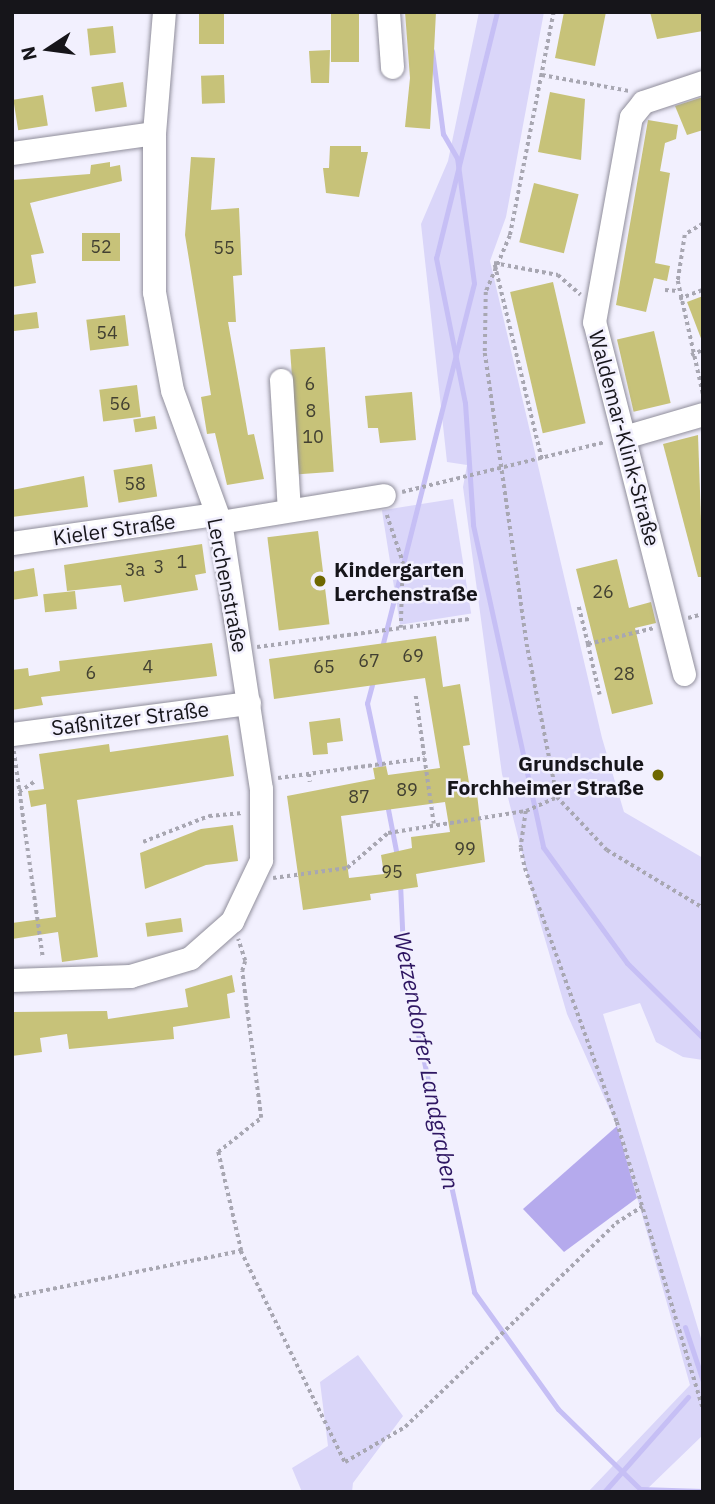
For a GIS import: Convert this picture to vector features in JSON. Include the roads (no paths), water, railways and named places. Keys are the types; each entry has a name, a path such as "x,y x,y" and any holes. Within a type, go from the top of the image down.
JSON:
{"street":[{"name":"Lerchenstraße","path":"12,980 130,976 162,970 191,958 232,920 254,880 261,860 262,810 259,780 241,649 218,518 188,443 164,353 151,237 154,133 164,12"},
{"path":"388,12 392,67"},
{"name":"Waldemar-Klink-Straße","path":"684,674 673,622 594,321 631,117 643,102 703,82"},
{"path":"12,153 154,133"},
{"path":"281,380 289,510"},
{"path":"624,437 703,414"},
{"name":"Kieler Straße","path":"12,543 289,510 384,495"},
{"name":"Saßnitzer Straße","path":"13,741 248,703"}],"waterway":[{"name":"Wetzendorfer Landgraben","path":"497,12 436,258 465,403 473,525 543,847 627,963 703,1038"},
{"name":"Wetzendorfer Landgraben","path":"382,647 474,283 457,158 443,134 432,51"},
{"name":"Wetzendorfer Landgraben","path":"373,681 367,703 382,774"},
{"name":"Wetzendorfer Landgraben","path":"387,804 397,856"},
{"name":"Wetzendorfer Landgraben","path":"400,883 404,970 474,1292 558,1409 640,1489 703,1491"},
{"path":"685,1327 703,1381"},
{"path":"604,1492 688,1397"}],"place":[{"name":"Kindergarten Lerchenstraße","path":"320,581"},
{"name":"Grundschule Forchheimer Straße","path":"658,775"}]}
